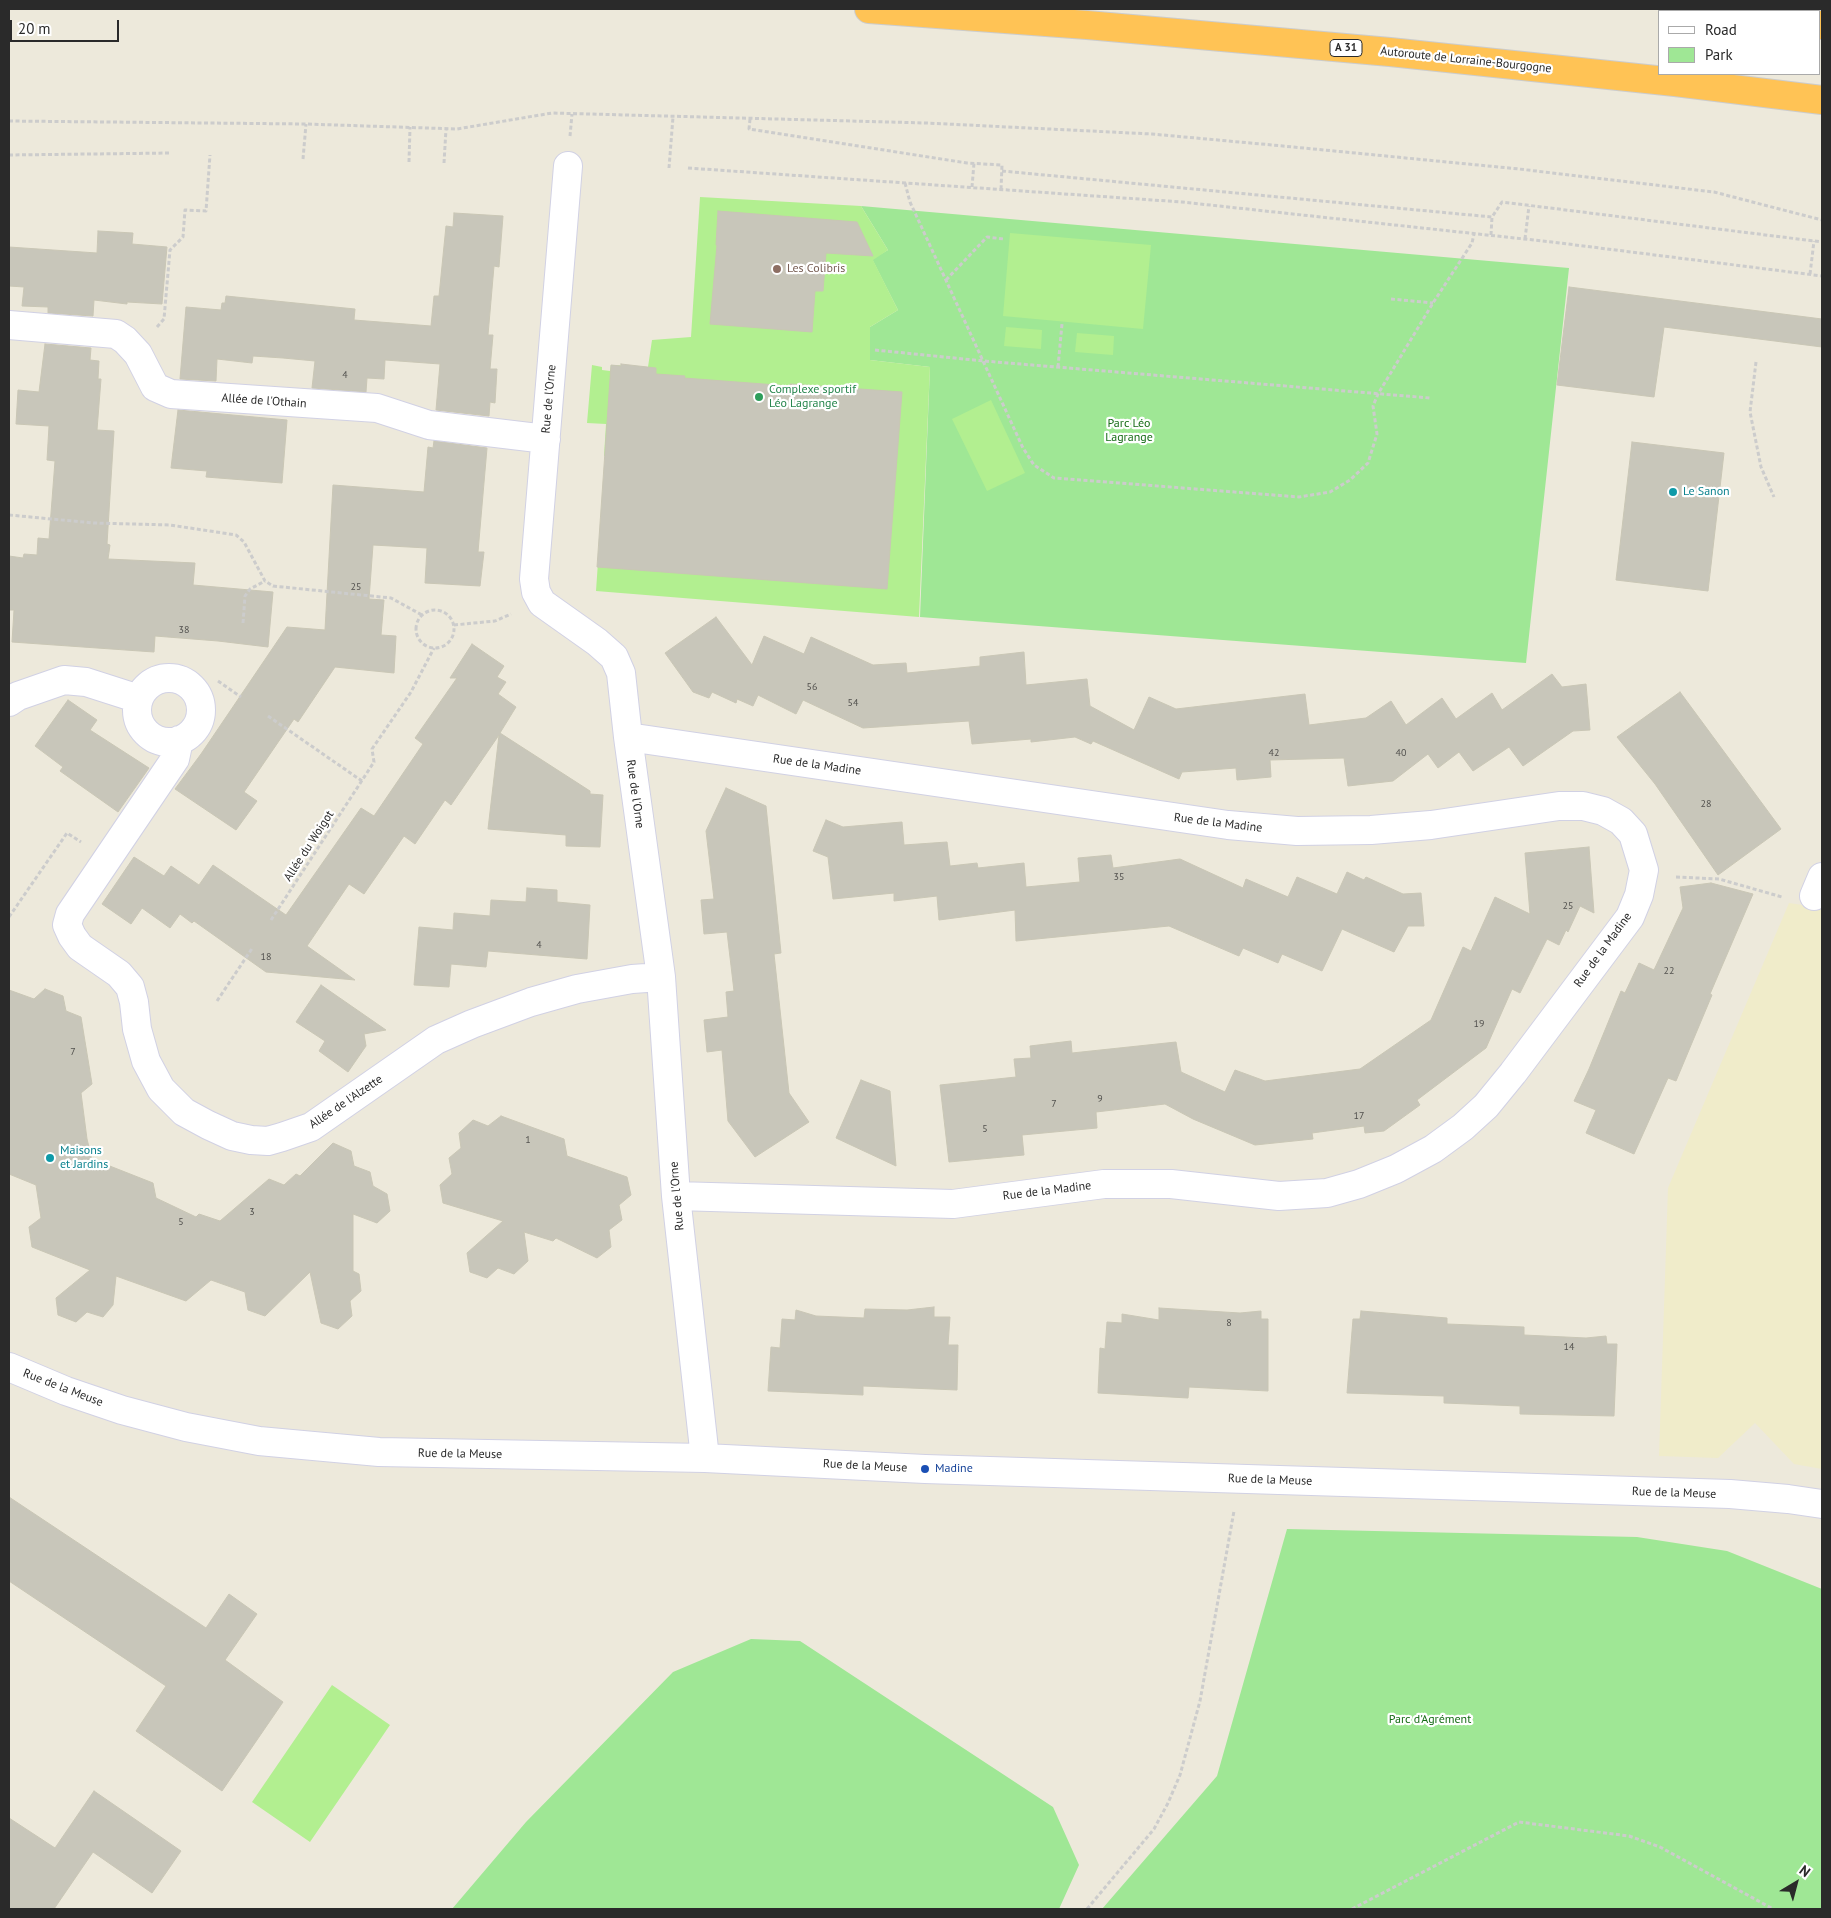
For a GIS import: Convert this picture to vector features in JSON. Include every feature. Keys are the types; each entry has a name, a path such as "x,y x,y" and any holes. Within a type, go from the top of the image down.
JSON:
{"highway":[{"name":"Autoroute de Lorraine-Bourgogne","path":"869,9 1087,25 1390,52 1675,82 1822,100"}],"street":[{"name":"Rue de l'Orne","path":"568,166 534,579 536,592 542,603 598,642 614,657 621,673 660,977 676,1196 705,1458"},
{"name":"Allée de l'Othain","path":"9,325 116,334 125,340 138,354 156,388 171,394 377,408 429,425 546,439"},
{"path":"160,679 180,680 195,692 201,711 199,721 187,736 179,740 169,742 158,740 150,736 142,728 138,719 139,699 151,683 160,679"},
{"path":"9,702 18,696 64,680 86,682 139,699"},
{"name":"Rue de la Madine","path":"628,737 1228,825 1297,831 1371,830 1431,825 1559,806 1584,806 1603,812 1621,821 1633,834 1644,870 1639,895 1630,917 1486,1106 1463,1127 1433,1148 1396,1169 1359,1184 1326,1193 1279,1196 1171,1184 1104,1184 952,1204 676,1196"},
{"name":"Allée de l'Alzette","path":"179,740 175,759 70,914 67,925 80,947 119,974 130,987 134,1002 136,1029 144,1053 162,1089 184,1112 208,1125 232,1136 268,1141 310,1128 436,1040 482,1020 531,1002 577,989 632,979 660,977"},
{"name":"Rue de la Meuse","path":"9,1367 66,1391 122,1410 186,1426 259,1441 378,1452 705,1458 915,1468 1730,1494 1822,1504"}],"path":[{"path":"9,121 306,124 457,129 552,113 926,123 1152,134 1519,169 1714,192 1822,220"},
{"path":"571,127 572,114"},
{"path":"669,168 673,117"},
{"path":"750,119 749,129 974,164 1002,165 1001,190"},
{"path":"303,159 306,124"},
{"path":"410,127 410,162"},
{"path":"444,163 446,128"},
{"path":"9,155 171,153"},
{"path":"138,354 164,318 170,250 183,237 185,210 206,211 210,155"},
{"path":"972,188 974,164"},
{"path":"688,168 1182,202 1491,235 1822,276"},
{"path":"1002,171 1492,217"},
{"path":"905,183 910,202 1023,448 1034,465 1054,478 1299,497 1330,492 1350,480 1368,463 1377,434 1373,406 1378,394 1472,243 1474,234"},
{"path":"1491,235 1492,217 1502,202 1822,242"},
{"path":"1525,239 1529,206"},
{"path":"946,280 987,237 1004,239"},
{"path":"1810,274 1814,241"},
{"path":"1391,299 1433,303"},
{"path":"1058,367 1062,324"},
{"path":"875,350 984,361 1430,398"},
{"path":"1756,362 1750,412 1761,466 1774,498"},
{"path":"9,515 94,523 170,525 236,535 244,542 265,581 273,586 391,598 422,615"},
{"path":"243,623 245,596 250,588 265,581"},
{"path":"454,625 495,621 542,603"},
{"path":"438,610 449,615 454,625 453,637 450,642 434,648 423,643 416,632 416,626 422,615 427,611 438,610"},
{"name":"Allée du Woigot","path":"271,920 374,762 372,749 411,692 434,648"},
{"path":"218,681 241,697"},
{"path":"268,716 362,781"},
{"path":"9,917 67,833 107,860"},
{"path":"1643,876 1720,879 1799,900 1818,887"},
{"path":"217,1001 253,948"},
{"path":"1087,1909 1154,1828 1168,1803 1180,1775 1200,1701 1240,1479"},
{"path":"1352,1909 1519,1822 1629,1836 1660,1847 1773,1909"}],"shaded area":[{"path":"1789,903 1822,908 1822,1469 1794,1464 1755,1423 1718,1458 1659,1456 1668,1188"}],"green space":[{"name":"Complexe sportif Léo Lagrange","path":"700,197 861,206 888,250 873,260 898,310 870,327 870,360 930,367 919,617 596,591 603,489 615,457 604,456 606,424 587,423 592,365 602,367 602,370 610,371 611,365 648,367 652,340 691,337"},
{"name":"Parc Léo Lagrange","path":"861,206 1569,268 1526,663 920,617 930,367 870,360 870,327 898,310 872,259 888,250"},
{"path":"1010,233 1151,245 1143,329 1003,316"},
{"path":"1006,327 1042,330 1041,349 1004,346"},
{"path":"1077,333 1114,336 1113,355 1075,352"},
{"path":"991,400 1025,473 987,491 952,419"},
{"name":"Parc d'Agrément","path":"1287,1529 1637,1537 1727,1551 1822,1589 1822,1909 1102,1909 1217,1776"},
{"path":"751,1639 800,1641 1053,1807 1079,1865 1059,1909 452,1909 526,1822 673,1672"},
{"path":"332,1685 390,1725 310,1842 252,1802"}],"building":[{"name":"Les Colibris","path":"718,211 857,222 873,256 826,253 823,291 815,291 812,332 710,324"},
{"path":"454,213 503,216 499,267 494,266 488,335 493,335 490,369 497,369 495,403 490,402 489,416 436,410 440,364 385,360 384,379 367,378 366,392 312,388 315,361 283,358 253,356 252,363 217,359 216,381 180,379 186,307 221,310 226,296 355,309 354,320 431,326 434,296 439,296 446,226 453,227"},
{"path":"98,231 133,233 132,244 167,247 162,304 127,302 127,304 94,300 93,316 48,313 48,307 22,306 24,287 9,286 9,247 97,253"},
{"path":"1569,287 1822,319 1822,347 1664,327 1654,397 1557,385"},
{"path":"45,344 91,348 90,360 99,361 98,379 101,379 97,430 114,431 107,544 110,545 108,559 195,563 193,585 273,592 268,647 155,636 154,652 12,642 14,610 9,610 9,556 23,558 24,554 37,555 38,538 49,539 55,461 47,460 49,426 16,424 18,390 39,392"},
{"path":"621,364 656,368 656,374 685,376 684,378 902,392 887,589 597,567 611,365 621,366"},
{"path":"178,410 287,420 282,483 206,477 207,471 171,468"},
{"path":"434,441 487,448 478,552 484,552 480,586 425,583 427,548 373,545 369,599 384,600 381,635 396,636 394,673 335,667 298,722 294,719 244,792 257,801 236,830 175,789 287,627 325,630 333,485 424,492 428,447 433,448"},
{"name":"Le Sanon","path":"1632,442 1724,453 1708,591 1616,580"},
{"path":"716,617 752,665 764,636 804,654 811,637 873,665 906,663 907,673 980,666 980,657 1024,652 1026,685 1087,679 1090,706 1134,730 1149,697 1176,709 1305,694 1309,725 1366,718 1391,701 1406,725 1442,698 1456,719 1492,693 1502,710 1552,674 1562,687 1586,684 1590,730 1573,731 1523,766 1509,747 1473,771 1459,752 1438,768 1428,754 1393,781 1348,786 1344,758 1270,760 1271,777 1237,780 1236,768 1182,772 1179,779 1093,741 1091,744 1075,737 1031,742 1031,739 972,744 969,721 863,728 803,700 796,714 758,695 753,706 737,699 736,703 712,692 709,698 693,692 665,653"},
{"path":"472,644 504,666 497,677 506,682 498,694 516,707 500,733 590,791 590,794 603,795 600,847 566,846 566,835 488,829 499,735 451,805 445,800 415,844 404,836 364,894 349,884 307,946 355,980 266,972 194,921 192,923 180,914 170,928 142,908 131,924 102,904 134,857 164,876 171,866 199,885 213,865 286,915 361,808 374,816 423,744 415,738 457,678 450,678"},
{"path":"1680,692 1781,829 1718,875 1655,784 1617,737"},
{"path":"68,700 97,720 90,730 149,768 118,812 60,771 63,767 35,746"},
{"path":"726,788 766,806 781,953 774,954 789,1093 809,1122 755,1157 728,1121 722,1050 707,1052 704,1020 728,1017 726,992 734,991 727,932 704,934 701,900 714,899 706,831"},
{"path":"826,820 843,827 902,822 904,845 947,842 950,866 977,863 978,868 1024,863 1026,887 1080,882 1078,858 1111,855 1113,868 1180,859 1243,888 1246,879 1288,897 1297,877 1337,894 1347,872 1364,880 1366,877 1403,894 1421,893 1424,926 1408,926 1394,952 1342,929 1322,971 1282,954 1278,963 1243,948 1239,956 1169,926 1016,941 1015,910 939,920 937,896 894,901 894,893 833,899 828,857 813,851"},
{"path":"1589,847 1594,913 1580,906 1568,932 1566,930 1559,945 1547,939 1520,993 1512,989 1486,1048 1417,1100 1420,1105 1384,1131 1365,1133 1364,1126 1312,1133 1313,1139 1255,1145 1193,1119 1165,1104 1096,1112 1097,1128 1022,1135 1024,1155 949,1162 940,1085 1016,1077 1014,1059 1031,1058 1030,1046 1071,1041 1072,1053 1176,1042 1181,1072 1225,1092 1235,1070 1265,1081 1360,1069 1431,1020 1463,947 1471,951 1495,897 1530,914 1525,853"},
{"path":"1711,883 1753,894 1710,994 1712,995 1676,1081 1668,1078 1634,1154 1586,1133 1596,1110 1574,1101 1621,991 1625,993 1639,963 1654,970 1683,908 1680,887"},
{"path":"527,888 557,890 557,902 590,905 587,959 488,951 486,967 451,964 449,987 414,985 419,927 453,930 454,913 490,916 491,900 526,902"},
{"path":"321,985 386,1030 364,1034 366,1046 348,1072 319,1051 325,1041 296,1022"},
{"name":"Maisons et Jardins","path":"45,989 63,996 66,1011 81,1017 92,1084 81,1093 87,1139 92,1159 153,1183 156,1198 196,1217 199,1214 220,1221 269,1179 284,1185 296,1174 300,1176 333,1143 351,1151 354,1166 370,1172 373,1186 387,1194 390,1211 377,1223 353,1214 353,1271 359,1274 361,1291 350,1301 352,1316 338,1329 321,1323 310,1272 265,1316 248,1310 245,1292 211,1280 186,1301 116,1276 113,1305 103,1317 87,1312 76,1322 58,1315 56,1298 90,1270 32,1247 29,1227 41,1218 36,1185 9,1174 9,990 34,999"},
{"path":"861,1080 890,1091 896,1166 836,1138"},
{"path":"501,1116 564,1139 567,1156 627,1177 631,1195 619,1205 622,1220 609,1230 611,1247 597,1258 556,1238 553,1241 524,1232 528,1261 514,1274 498,1268 487,1278 470,1272 467,1253 503,1221 443,1203 440,1185 452,1174 449,1158 461,1148 459,1133 473,1120 488,1126"},
{"path":"934,1307 934,1317 950,1317 948,1345 958,1345 957,1390 863,1386 863,1395 768,1391 771,1347 780,1348 782,1319 795,1320 796,1310 816,1316 864,1318 865,1309 907,1310"},
{"path":"1159,1308 1240,1313 1261,1311 1261,1319 1268,1319 1268,1391 1189,1387 1188,1398 1098,1393 1100,1348 1105,1349 1107,1322 1122,1323 1122,1314 1159,1320"},
{"path":"1361,1311 1447,1318 1447,1324 1524,1327 1524,1335 1586,1338 1606,1336 1607,1344 1617,1344 1614,1416 1520,1414 1520,1406 1444,1403 1444,1396 1347,1393 1353,1319 1360,1319"},
{"path":"9,1497 206,1628 229,1594 257,1614 225,1660 283,1702 222,1791 136,1731 166,1686 9,1581"},
{"path":"94,1791 181,1851 152,1893 93,1852 54,1909 9,1909 9,1818 55,1848"}],"place":[{"name":"Les Colibris","path":"777,269"},
{"name":"Complexe sportif Léo Lagrange","path":"759,397"},
{"name":"Le Sanon","path":"1673,492"},
{"name":"Maisons et Jardins","path":"50,1158"},
{"name":"Madine","path":"925,1469"}]}
